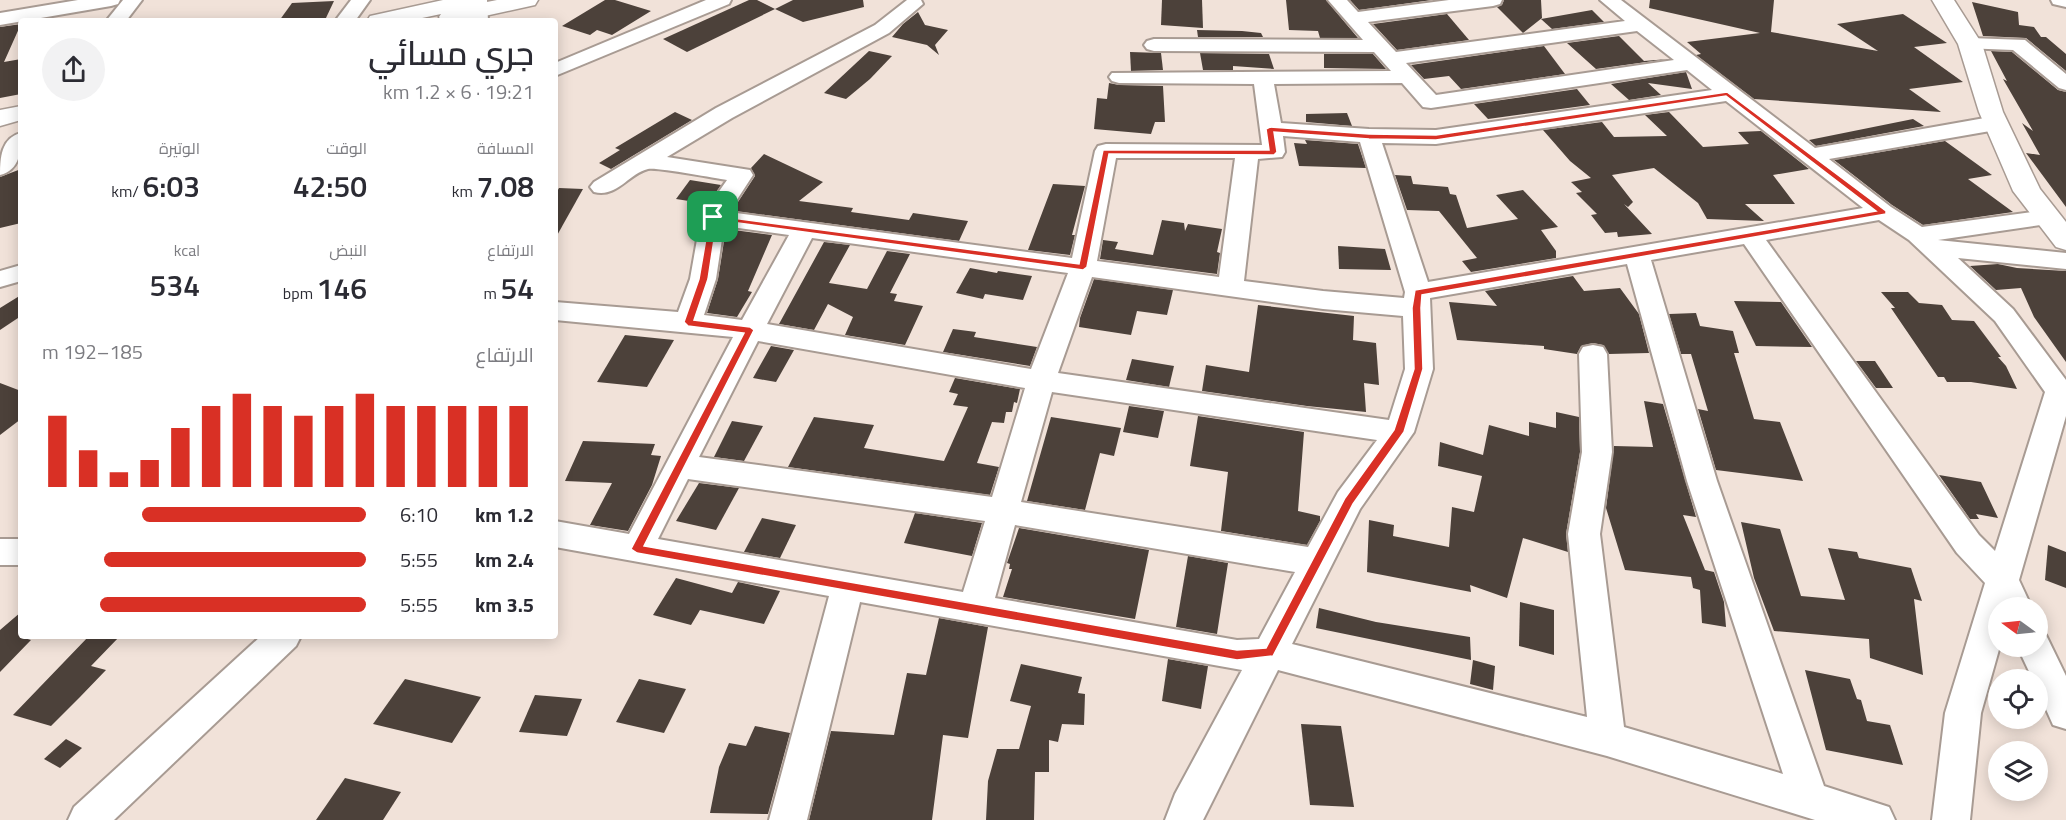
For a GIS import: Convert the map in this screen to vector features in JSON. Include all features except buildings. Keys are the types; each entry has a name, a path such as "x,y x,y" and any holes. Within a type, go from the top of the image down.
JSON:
{"main road":[{"path":"401,18 527,0"},
{"path":"1943,0 1970,44 1996,123 2026,191 2066,241"},
{"path":"441,18 476,8"},
{"path":"0,104 18,101"},
{"path":"0,118 18,114"}],"street":[{"path":"0,19 111,0"},
{"path":"118,18 133,0"},
{"path":"347,18 362,0"},
{"path":"558,69 722,0"},
{"path":"1337,0 1431,102 1693,63"},
{"path":"1355,18 1493,0"},
{"path":"1609,0 1693,63 1727,94 1925,241 2004,315 2059,391 2009,594 1963,713 1951,820"},
{"path":"2060,0 2066,1"},
{"path":"602,187 724,113 882,29 914,3"},
{"path":"1154,45 1385,52 1641,25"},
{"path":"1970,44 2018,44 2066,84"},
{"path":"1119,77 1408,77"},
{"path":"975,609 1041,381 1083,267 1106,152 1274,152 1263,78"},
{"path":"1270,129 1369,136 1436,137 1727,94"},
{"path":"1809,156 1996,123"},
{"path":"1184,820 1188,807 1349,501 1399,432 1419,369 1417,300 1369,136"},
{"path":"0,168 18,144"},
{"path":"1230,287 1247,153"},
{"path":"644,161 742,175 713,217 703,279 688,322"},
{"path":"713,217 1323,300 1417,300 1637,255 1883,212"},
{"path":"1925,241 2047,217"},
{"path":"637,549 804,230"},
{"path":"1750,235 1968,544 2009,594"},
{"path":"1925,241 2066,261"},
{"path":"1637,255 1702,481 1810,800"},
{"path":"0,279 18,274"},
{"path":"558,311 688,322 750,330 1041,381 1399,432"},
{"path":"1593,354 1597,452 1584,534 1607,739"},
{"path":"680,466 1003,511 1317,562"},
{"path":"558,535 1237,655 1269,653 1607,739 1876,820"},
{"path":"0,552 18,552"},
{"path":"788,820 848,586"},
{"path":"87,820 281,639"},
{"path":"2039,657 2066,713"},
{"path":"1955,783 1970,820"}],"route":[{"path":"1727,94 1883,212 1418,292 1416,308 1419,369 1399,432 1349,501 1269,653 1237,655 637,549 750,330 688,322 703,279 713,217 1083,267 1106,152 1274,152 1270,129 1369,136 1436,137 1727,94"}]}
